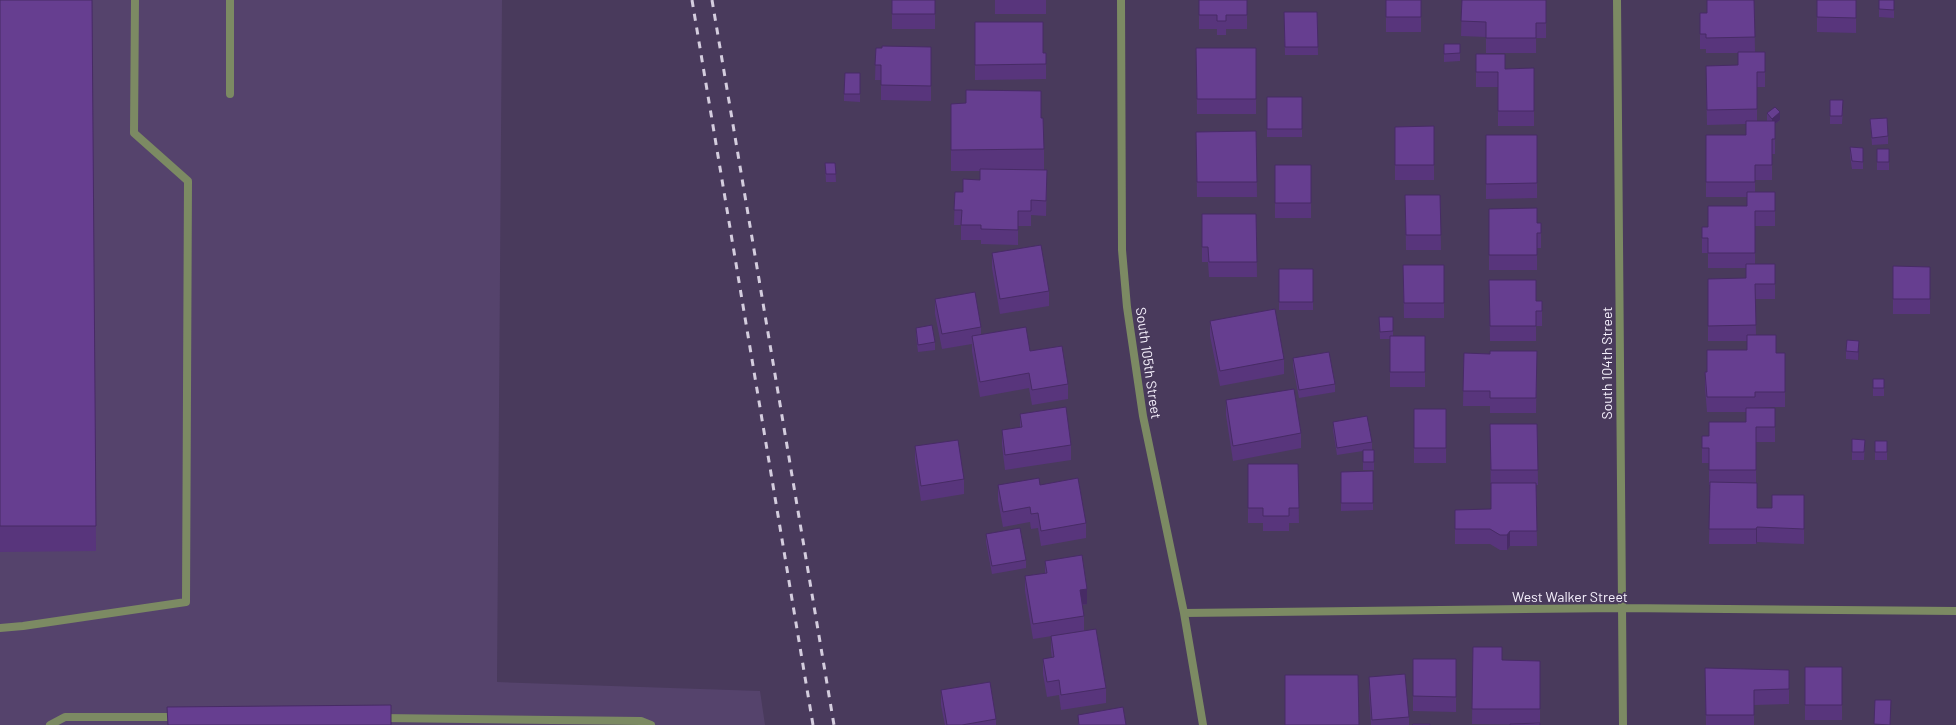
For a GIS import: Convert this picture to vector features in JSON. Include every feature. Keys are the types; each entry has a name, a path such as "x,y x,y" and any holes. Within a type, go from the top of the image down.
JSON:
{"street":[{"path":"0,628 23,626 186,602 188,181 134,133 135,0"},
{"path":"230,0 230,94"},
{"name":"South 105th Street","path":"1121,0 1122,250 1127,307 1143,416 1184,613 1203,725"},
{"name":"South 104th Street","path":"1617,0 1623,725"},
{"name":"West Walker Street","path":"1184,613 1621,608 1956,611"},
{"path":"50,725 65,717 134,721 189,718"},
{"path":"371,718 418,722 641,721 650,725"}],"shaded area":[{"path":"0,0 502,0 497,682 760,691 765,725 0,725"}],"building":[{"path":"0,0 92,0 96,526 0,526"},
{"path":"892,0 935,0 935,14 892,14"},
{"path":"1199,0 1247,0 1247,15 1226,15 1226,21 1217,21 1217,15 1199,15"},
{"path":"1386,0 1421,0 1421,17 1386,17"},
{"path":"1462,0 1546,0 1546,23 1536,23 1536,38 1486,38 1486,22 1461,21"},
{"path":"1707,0 1754,0 1755,37 1706,38 1706,34 1700,34 1700,13 1707,13"},
{"path":"1817,0 1856,0 1856,18 1817,17"},
{"path":"1879,0 1894,0 1894,10 1879,9"},
{"path":"1284,12 1317,12 1318,47 1285,47"},
{"path":"975,22 1043,22 1043,53 1046,53 1046,64 975,65"},
{"path":"1444,44 1460,44 1460,53 1444,54"},
{"path":"882,46 931,47 931,86 881,85 881,65 875,65 876,48 882,48"},
{"path":"1196,48 1256,48 1256,99 1197,99"},
{"path":"1738,52 1765,52 1765,72 1757,72 1757,109 1707,110 1706,66 1738,65"},
{"path":"1476,54 1505,54 1505,69 1534,68 1534,111 1498,111 1498,72 1476,72"},
{"path":"845,73 860,73 860,94 844,94"},
{"path":"966,90 1041,91 1041,118 1043,118 1044,149 951,150 951,104 966,103"},
{"path":"1267,97 1302,97 1302,129 1267,129"},
{"path":"1830,100 1843,100 1842,116 1830,116"},
{"path":"1775,107 1780,112 1772,119 1767,113"},
{"path":"1887,118 1888,136 1872,138 1870,119"},
{"path":"1746,121 1775,121 1775,139 1772,139 1772,165 1755,165 1755,182 1706,182 1706,135 1746,135"},
{"path":"1434,126 1434,165 1395,165 1395,127"},
{"path":"1256,131 1257,182 1197,182 1196,132"},
{"path":"1486,135 1537,135 1537,183 1486,184"},
{"path":"1850,147 1863,148 1863,162 1852,161"},
{"path":"1877,149 1889,149 1889,162 1877,162"},
{"path":"825,163 835,163 836,174 826,174"},
{"path":"1275,165 1311,165 1311,203 1275,203"},
{"path":"980,169 1047,170 1046,201 1031,200 1031,211 1018,211 1018,230 981,229 981,225 961,225 962,210 954,210 955,192 963,192 963,179 980,180"},
{"path":"1747,192 1775,192 1775,211 1755,211 1755,253 1708,253 1708,238 1702,238 1702,227 1708,227 1708,206 1747,206"},
{"path":"1405,195 1440,195 1441,235 1406,235"},
{"path":"1537,208 1537,223 1541,223 1541,233 1537,233 1537,255 1489,255 1489,209"},
{"path":"1202,214 1256,214 1257,262 1209,262 1208,247 1202,247"},
{"path":"1041,245 1049,291 1000,299 992,253"},
{"path":"1746,264 1775,264 1775,284 1755,284 1756,325 1708,326 1708,279 1746,278"},
{"path":"1403,265 1444,265 1444,303 1404,303"},
{"path":"1893,266 1930,267 1930,299 1893,299"},
{"path":"1279,269 1313,269 1313,302 1279,302"},
{"path":"1489,280 1536,280 1536,301 1542,301 1542,311 1536,311 1536,326 1490,326"},
{"path":"975,292 981,327 942,334 935,299"},
{"path":"1275,309 1284,359 1220,371 1210,321"},
{"path":"1379,317 1393,317 1393,331 1380,332"},
{"path":"932,325 935,342 918,345 916,328"},
{"path":"1026,327 1030,351 1062,346 1068,384 1032,390 1029,373 980,382 972,336"},
{"path":"1747,335 1776,335 1776,353 1785,353 1785,392 1755,392 1755,397 1707,397 1705,372 1707,372 1707,350 1747,350"},
{"path":"1390,336 1425,336 1425,372 1390,372"},
{"path":"1847,340 1859,341 1858,352 1846,351"},
{"path":"1490,351 1537,351 1536,398 1490,398 1490,391 1463,391 1464,353 1490,354"},
{"path":"1329,352 1335,384 1299,390 1293,358"},
{"path":"1873,379 1884,379 1884,388 1873,388"},
{"path":"1294,389 1301,433 1233,446 1226,400"},
{"path":"1066,407 1071,445 1005,455 1002,430 1022,427 1020,414"},
{"path":"1746,408 1775,408 1775,427 1756,427 1756,470 1709,470 1709,448 1702,448 1702,436 1709,436 1709,422 1746,422"},
{"path":"1414,409 1446,409 1446,448 1414,448"},
{"path":"1367,416 1372,442 1337,448 1333,422"},
{"path":"1490,424 1537,424 1538,470 1491,470"},
{"path":"1852,439 1865,440 1864,452 1852,452"},
{"path":"958,440 964,479 921,486 915,446"},
{"path":"1875,441 1887,441 1887,452 1875,452"},
{"path":"1363,450 1374,450 1374,462 1363,462"},
{"path":"1248,464 1298,464 1299,508 1289,508 1289,516 1263,516 1263,508 1248,508"},
{"path":"1373,471 1373,503 1341,503 1341,472"},
{"path":"1039,478 1040,485 1078,478 1086,523 1041,531 1038,513 1031,514 1030,507 1003,512 998,485"},
{"path":"1710,482 1757,483 1757,508 1772,508 1772,495 1804,495 1804,529 1757,527 1756,529 1709,529"},
{"path":"1491,483 1536,483 1537,531 1510,531 1507,535 1500,535 1490,529 1455,529 1455,510 1491,509"},
{"path":"1020,528 1026,560 992,566 986,534"},
{"path":"1082,555 1087,589 1080,590 1084,616 1033,624 1025,576 1047,573 1045,561"},
{"path":"1096,629 1106,688 1061,695 1059,680 1047,682 1043,659 1054,657 1051,636"},
{"path":"1473,647 1502,647 1502,660 1540,661 1540,709 1472,709"},
{"path":"1413,659 1456,659 1456,697 1413,696"},
{"path":"1805,667 1842,667 1842,705 1805,705"},
{"path":"1705,668 1789,670 1789,689 1754,690 1754,715 1706,715"},
{"path":"1405,674 1409,717 1372,720 1369,677"},
{"path":"1285,675 1358,675 1359,725 1285,725"},
{"path":"990,682 996,719 962,725 947,725 941,690"},
{"path":"1875,700 1891,700 1890,725 1874,724"},
{"path":"391,705 391,725 168,725 167,707"},
{"path":"1123,707 1126,725 1079,725 1078,715"},
{"path":"1540,723 1540,725 1510,725 1510,724"},
{"path":"1430,724 1430,725 1412,725"}],"railway":[{"path":"692,0 813,725"},
{"path":"712,0 834,725"}]}
